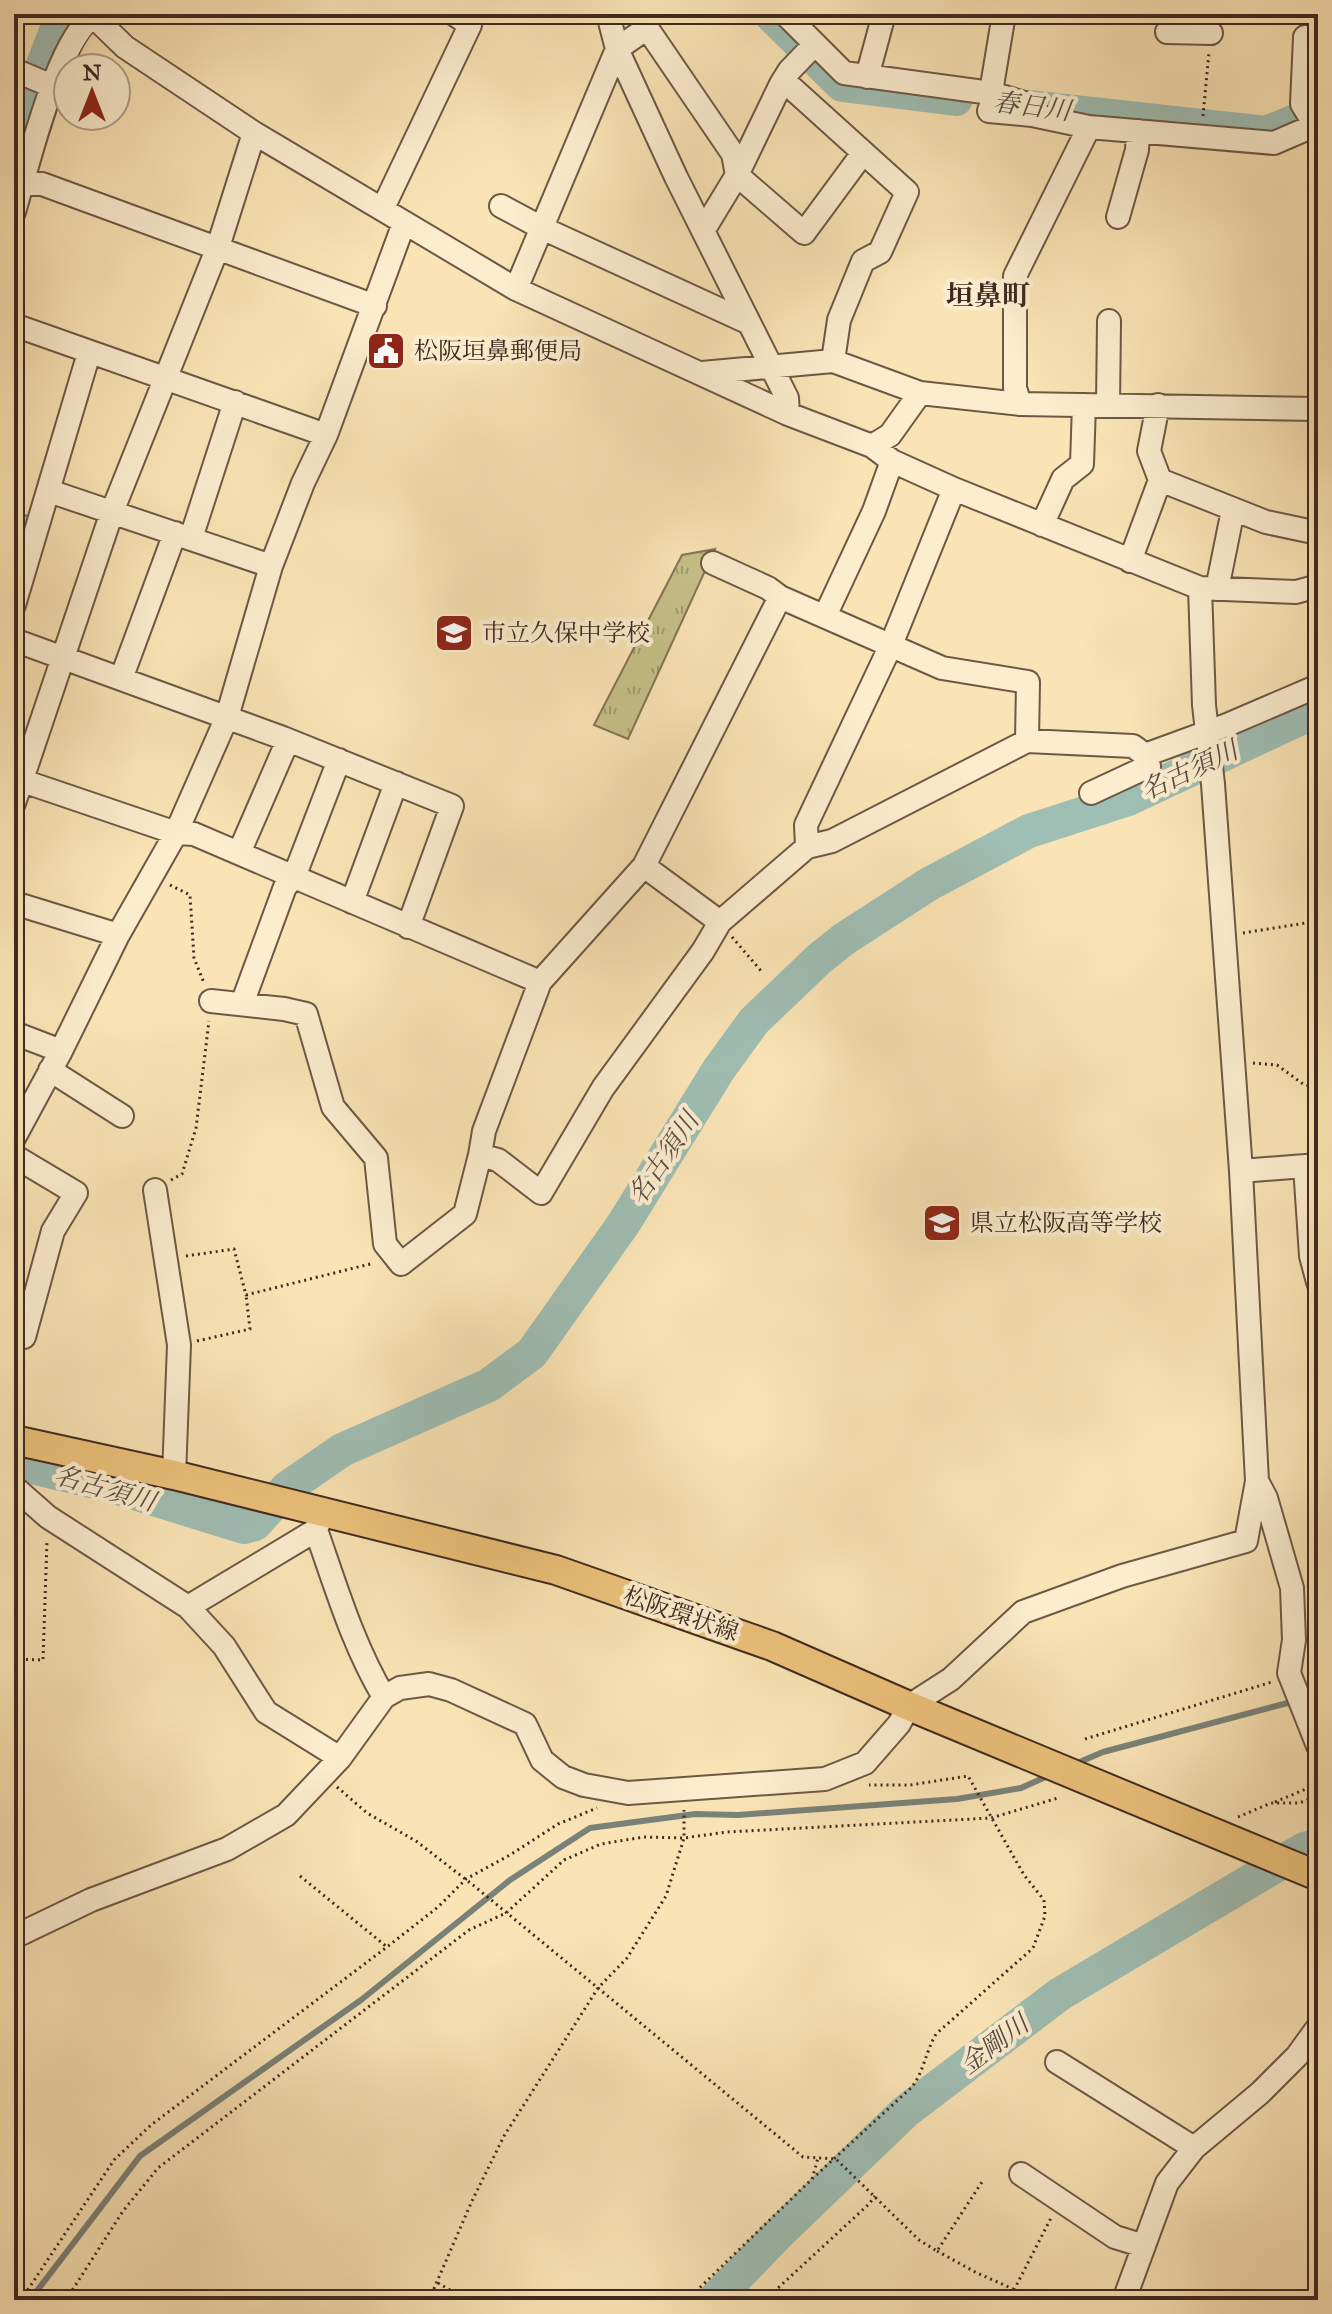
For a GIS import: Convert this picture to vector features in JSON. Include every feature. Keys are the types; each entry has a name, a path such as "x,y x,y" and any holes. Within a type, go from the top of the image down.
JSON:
{"main road":[{"name":"松阪環状線","path":"14,1440 239,1491 315,1517 556,1570 772,1646 1318,1876"}],"street":[{"path":"67,52 74,35 95,14 125,47 254,133 516,289 788,414 872,446 892,461 954,489 1130,561 1208,589 1296,592 1318,586"},
{"path":"383,208 470,25 454,14"},
{"path":"608,14 617,49 747,322 787,398 788,414"},
{"path":"785,14 844,73 1031,105"},
{"path":"867,77 884,14"},
{"path":"1004,14 989,111 1032,115 1089,127 1274,143 1316,124 1302,104 1305,37"},
{"path":"516,289 617,49 647,28 733,154 737,175 804,233 863,153"},
{"path":"1167,32 1211,33"},
{"path":"703,231 737,175 781,84 815,44"},
{"path":"14,70 52,86 19,182 14,212"},
{"path":"781,84 793,89 907,192 880,252 863,261 839,320 833,361"},
{"path":"1020,404 1015,388 1015,276 1089,127"},
{"path":"1118,217 1137,150 1138,131"},
{"path":"14,803 18,779 64,657 112,512 218,247 254,133"},
{"path":"19,182 42,184 375,306"},
{"path":"501,206 542,228 747,322"},
{"path":"14,1138 118,935 176,833 227,717 271,566 303,483 326,435 404,223"},
{"path":"1108,405 1109,321"},
{"path":"14,325 326,435"},
{"path":"14,605 89,353"},
{"path":"700,374 833,361 920,393 1020,404 1318,409"},
{"path":"872,446 890,435 920,393"},
{"path":"121,679 183,536 235,402"},
{"path":"1042,525 1063,479 1082,464 1084,405"},
{"path":"1130,561 1160,480 1149,451 1158,405"},
{"path":"825,616 874,511 892,461"},
{"path":"1160,480 1266,522 1318,533"},
{"path":"807,847 806,825 891,645 954,489"},
{"path":"49,491 271,566"},
{"path":"14,1937 91,1900 227,1849 286,1815 340,1758 384,1697 400,1688 429,1684 451,1690 525,1724 542,1760 563,1777 584,1785 628,1793 825,1779 865,1763 899,1724 909,1706 951,1679 1023,1612 1122,1576 1246,1541 1257,1481 1241,1171 1207,731 1208,589 1233,510"},
{"path":"713,563 768,588 780,597 942,668 1028,682 1027,741"},
{"path":"211,1001 306,1014 333,1107 376,1158 385,1244 401,1264 465,1214 484,1131 540,982 644,866 780,597"},
{"path":"14,640 288,740 452,806 408,927"},
{"path":"1145,755 1227,725 1318,686"},
{"path":"239,853 288,740"},
{"path":"480,1155 498,1160 541,1193 603,1088 703,951 720,922 807,847 832,841 1027,741 1133,746 1145,755 1149,766 1091,793"},
{"path":"242,1004 285,887 294,877 339,760"},
{"path":"18,779 176,833 194,834 540,982"},
{"path":"352,902 396,783"},
{"path":"644,866 720,922"},
{"path":"14,903 118,935"},
{"path":"14,1033 56,1061 122,1116"},
{"path":"14,1156 76,1193 53,1231 24,1337 14,1336"},
{"path":"1241,1171 1312,1165 1311,1256 1318,1282"},
{"path":"155,1190 179,1345 174,1475"},
{"path":"1257,1481 1266,1498 1292,1588 1294,1640 1289,1673 1318,1746"},
{"path":"14,1487 48,1517 188,1607 224,1646 266,1712 340,1758"},
{"path":"188,1607 315,1517 351,1630 368,1670 384,1697"},
{"path":"1124,2300 1167,2183 1194,2148 1260,2093 1297,2056 1318,2027"},
{"path":"1057,2062 1194,2148"},
{"path":"1021,2174 1115,2237 1144,2246"}],"path":[{"path":"1202,123 1211,33"},
{"path":"152,875 190,895 194,958 211,1001 196,1128 182,1174 155,1190"},
{"path":"1224,935 1318,921"},
{"path":"720,922 762,972"},
{"path":"1233,1062 1277,1065 1303,1084 1318,1089"},
{"path":"246,1295 378,1262 385,1244"},
{"path":"166,1260 234,1249 246,1295 250,1329 179,1345"},
{"path":"14,1659 43,1660 48,1517"},
{"path":"1085,1739 1266,1686 1289,1673"},
{"path":"687,2300 912,2087 920,2077 928,2048 936,2034 1033,1948 1045,1916 1044,1900 1024,1875 968,1776 910,1785 866,1785"},
{"path":"324,1777 367,1813 416,1841 466,1879 803,2157 836,2159 919,2240 977,2273 1038,2300"},
{"path":"1235,1818 1318,1784"},
{"path":"429,2300 504,2136 598,1988 627,1958 666,1896 684,1838 684,1789"},
{"path":"21,2300 114,2160 151,2125 387,1947 438,1907 466,1879 558,1824 628,1793"},
{"path":"1271,1803 1299,1803 1318,1796"},
{"path":"66,2300 123,2211 158,2168 469,1930 506,1913 564,1860 601,1844 644,1837 684,1838 727,1832 991,1818 1058,1798"},
{"path":"300,1876 387,1947"},
{"path":"812,2179 818,2158"},
{"path":"937,2251 982,2182"},
{"path":"765,2300 875,2196"},
{"path":"1014,2290 1060,2200"},
{"path":"438,2283 467,2300"}],"green space":[{"path":"14,512 34,518 14,585"},
{"path":"715,549 628,739 594,725 682,555"}],"waterway":[{"name":"春日川","path":"14,140 65,14"},
{"name":"春日川","path":"770,14 842,85 956,99"},
{"name":"春日川","path":"1028,107 1266,133 1318,112"},
{"name":"名古須川","path":"14,1463 112,1486 244,1527 255,1524 287,1488 342,1450 489,1385 532,1353 624,1223 719,1069 754,1021 844,939 929,884 1029,831 1128,799 1318,710"},
{"path":"1305,1697 1318,1693"},
{"path":"1075,1764 1103,1752 1295,1701"},
{"path":"30,2300 140,2156 361,2000 510,1880 590,1828 695,1814 738,1815 957,1799 1021,1788 1050,1775"},
{"name":"金剛川","path":"714,2300 906,2111 1060,1994 1304,1849 1318,1845"}],"place":[{"name":"松阪垣鼻郵便局","path":"386,351"},
{"name":"市立久保中学校","path":"454,633"},
{"name":"県立松阪高等学校","path":"942,1223"}],"district":[{"name":"垣鼻町","path":"988,295"}]}
